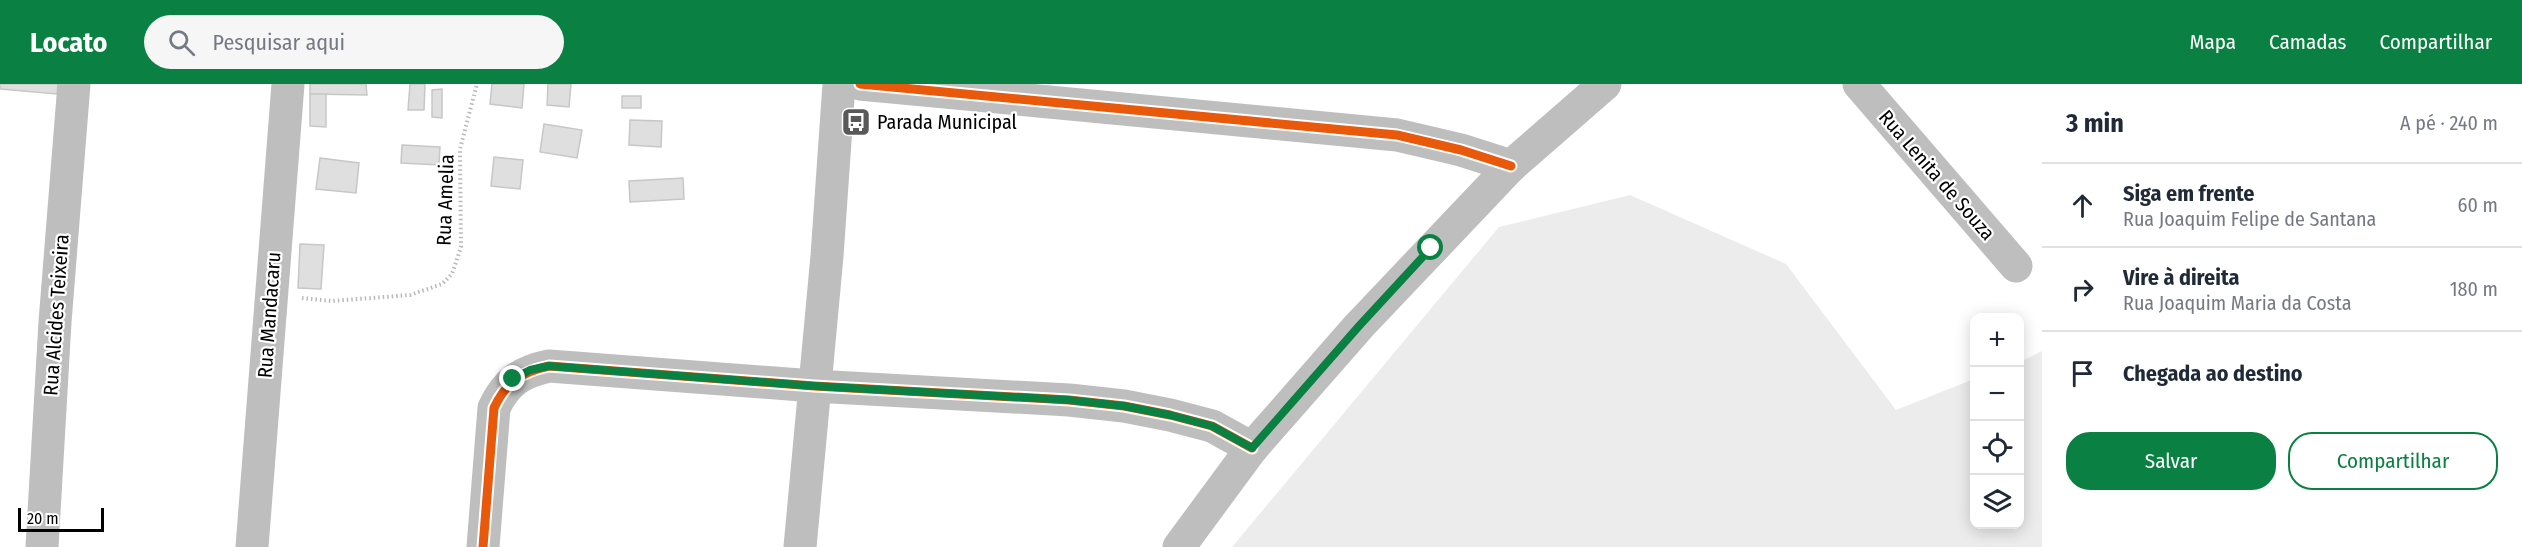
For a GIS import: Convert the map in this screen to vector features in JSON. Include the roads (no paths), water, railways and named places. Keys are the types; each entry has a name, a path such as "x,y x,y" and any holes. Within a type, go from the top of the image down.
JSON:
{"street":[{"name":"Rua Alcides Teixeira","path":"42,547 55,322 74,84"},
{"name":"Rua Mandacaru","path":"252,547 288,84"},
{"path":"800,547 828,256 839,84"},
{"path":"860,84 1398,135 1461,150 1511,166"},
{"path":"1179,547 1252,448 1359,326 1511,166 1605,84"},
{"name":"Rua Lenita de Souza","path":"1859,84 2016,266"},
{"path":"483,547 494,408 501,392 513,379 530,370 549,366 814,386 1069,400 1124,406 1212,426 1252,448"}],"place":[{"name":"Parada Municipal","path":"856,122"}]}
